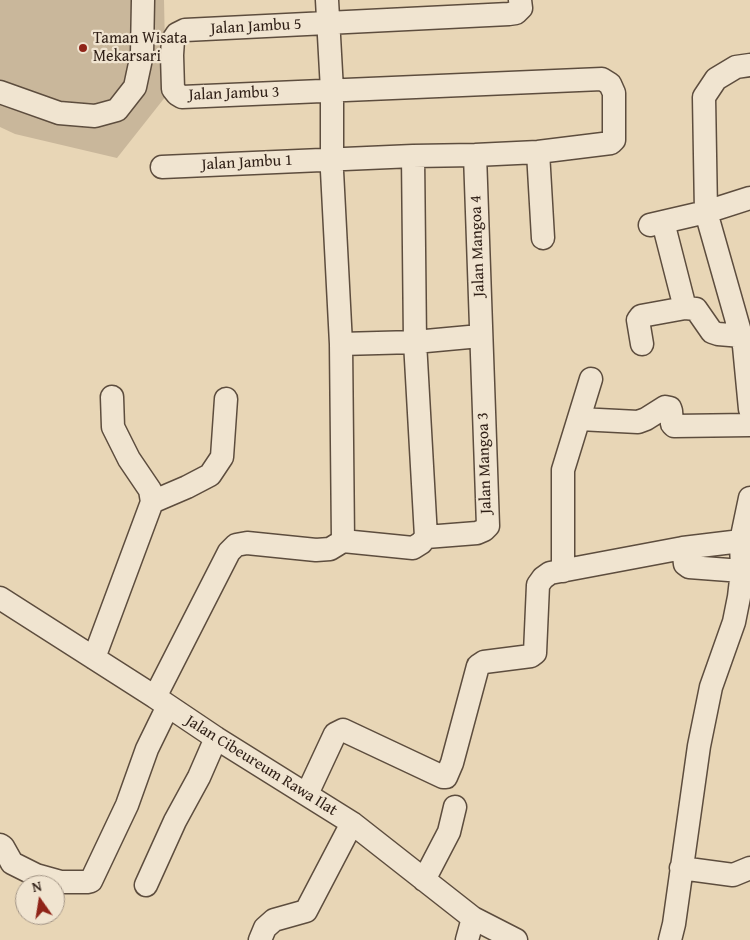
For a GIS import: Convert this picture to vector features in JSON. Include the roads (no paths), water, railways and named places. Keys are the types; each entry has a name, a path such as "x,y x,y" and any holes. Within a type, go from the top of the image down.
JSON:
{"street":[{"path":"0,92 59,113 94,116 117,110 135,87 142,54 143,0"},
{"path":"327,0 341,344 343,541"},
{"name":"Jalan Jambu 5","path":"172,54 173,40 177,34 186,30 509,14 521,8 520,0"},
{"name":"Jalan Jambu 3","path":"172,54 174,89 182,97 602,79 610,84 614,93 613,142 607,145 538,152"},
{"path":"750,65 736,67 716,79 704,97 706,212 742,336 750,409"},
{"path":"538,152 543,238"},
{"name":"Jalan Jambu 1","path":"162,167 538,152"},
{"name":"Jalan Mangoa 4","path":"475,155 480,336"},
{"path":"0,844 12,863 36,875 61,882 91,881 127,805 161,702 229,552 236,545 247,543 316,550 330,549 343,541 412,548 421,544 426,536 415,342 413,156"},
{"path":"685,308 656,224 706,212 750,198"},
{"path":"642,344 638,320 640,316 685,308 696,310 712,332 742,336"},
{"path":"341,344 415,342 480,336"},
{"name":"Jalan Mangoa 3","path":"426,536 477,533 488,526 480,336"},
{"path":"563,571 562,470 591,379"},
{"path":"94,658 152,502 150,490 128,458 113,427 112,397"},
{"path":"152,502 188,487 210,475 222,457 226,399"},
{"path":"579,419 638,422 665,407 670,408 672,424 674,426 750,425"},
{"path":"670,940 674,924 699,746 711,687 742,622 745,597 741,540 750,499"},
{"path":"307,794 334,734 343,730 443,778 446,777 452,764 478,666 484,662 531,656 535,653 538,584 550,573 683,548 741,540"},
{"path":"683,548 685,564 689,567 742,571"},
{"name":"Jalan Cibeureum Rawa Ilat","path":"0,598 216,738 352,823 473,918 516,940"},
{"path":"146,885 216,738"},
{"path":"424,880 449,832 455,807"},
{"path":"260,940 265,928 274,920 306,911 352,823"},
{"path":"681,868 733,874 750,868"},
{"path":"467,940 473,918"}],"place":[{"name":"Taman Wisata Mekarsari","path":"83,48"}]}
